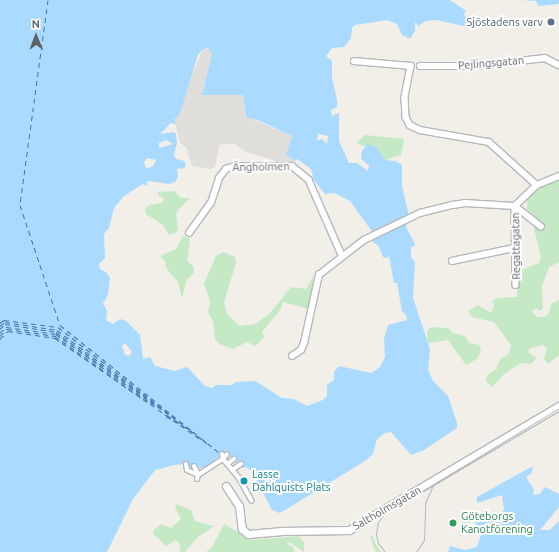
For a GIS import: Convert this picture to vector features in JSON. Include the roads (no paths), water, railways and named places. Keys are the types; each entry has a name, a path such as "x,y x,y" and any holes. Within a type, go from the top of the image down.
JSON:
{"street":[{"name":"Pejlingsgatan","path":"420,66 488,66 546,58 559,65"},
{"path":"354,61 411,66 405,98 406,117 410,125 420,130 489,142 537,185"},
{"name":"Ängholmen","path":"189,233 211,203 217,183 226,169 236,166 292,166 309,180 342,255"},
{"path":"516,206 537,185 559,176"},
{"path":"292,356 301,350 304,344 319,275 342,255 372,236 420,213 465,203 516,206 541,226"},
{"name":"Regattagatan","path":"516,206 514,248 516,285"},
{"path":"452,261 514,248"},
{"name":"Saltholmsgatan","path":"226,486 239,506 242,529 248,534 280,531 349,530 559,406"},
{"path":"222,454 223,459 252,501"},
{"path":"197,477 213,464 223,459 227,454"},
{"path":"227,464 234,459"},
{"path":"186,464 187,470 197,477"},
{"path":"232,470 241,464"},
{"path":"194,466 197,477"}],"water":[{"path":"0,0 450,0 466,11 464,14 469,23 467,27 437,20 426,21 418,26 415,22 415,31 410,39 402,35 397,24 387,20 355,25 352,28 351,38 344,47 332,48 326,56 332,61 332,78 337,100 337,107 331,110 332,116 339,113 339,141 349,163 357,163 368,171 369,166 361,159 362,151 367,144 376,147 385,160 396,161 402,165 402,186 409,216 406,227 415,244 415,246 411,247 411,257 415,262 413,298 430,349 428,370 433,381 448,396 457,423 457,428 424,450 411,455 391,432 385,433 377,439 373,454 365,461 280,513 272,510 252,471 246,467 242,468 239,461 236,463 233,456 229,457 226,451 205,468 199,468 197,465 191,470 188,469 187,464 174,465 155,470 133,499 107,552 0,552","holes":["208,48 212,54 202,95 243,95 246,117 260,121 292,136 286,155 295,161 297,159 311,169 314,180 325,194 335,193 350,201 371,230 373,242 378,245 383,257 387,258 389,256 394,283 397,283 402,311 406,315 407,320 388,325 384,339 385,357 380,367 371,373 339,366 334,372 334,380 327,385 327,396 323,400 307,406 294,399 282,398 255,381 236,382 232,385 216,385 212,388 205,386 187,367 175,371 155,366 150,357 143,359 140,335 126,321 120,319 113,324 106,320 107,311 103,303 108,295 110,278 106,272 100,269 99,264 105,258 104,234 109,228 114,208 124,196 143,184 148,186 146,182 149,181 169,184 175,182 178,177 177,168 182,169 186,166 184,161 176,159 174,155 177,143 176,134 174,132 160,134 171,123 176,124 174,119 178,117 181,110 198,55 203,49","318,134 328,136 327,144 322,139 317,141","166,140 173,144 159,148 159,143","147,158 156,160 153,166 146,169 144,162","125,343 132,352 129,356 125,355 122,346"]},
{"path":"521,0 559,0 559,4 538,6 536,1"},
{"path":"533,466 532,473 526,477 534,490 533,495 540,494 545,487 559,494 559,507 540,530 550,530 559,521 559,552 448,552 450,546 465,550 477,547 483,529 488,526 488,524 476,526 475,520 498,515 504,510 502,495 477,503 477,497"}],"tram line":[{"path":"385,552 378,543 376,534 378,522 384,514 559,408"},
{"path":"416,552 424,540 425,503 433,485"}],"place":[{"name":"Sjöstadens varv","path":"551,22"},
{"name":"Lasse Dahlquists Plats","path":"244,481"},
{"name":"Göteborgs Kanotförening","path":"453,523"}]}
